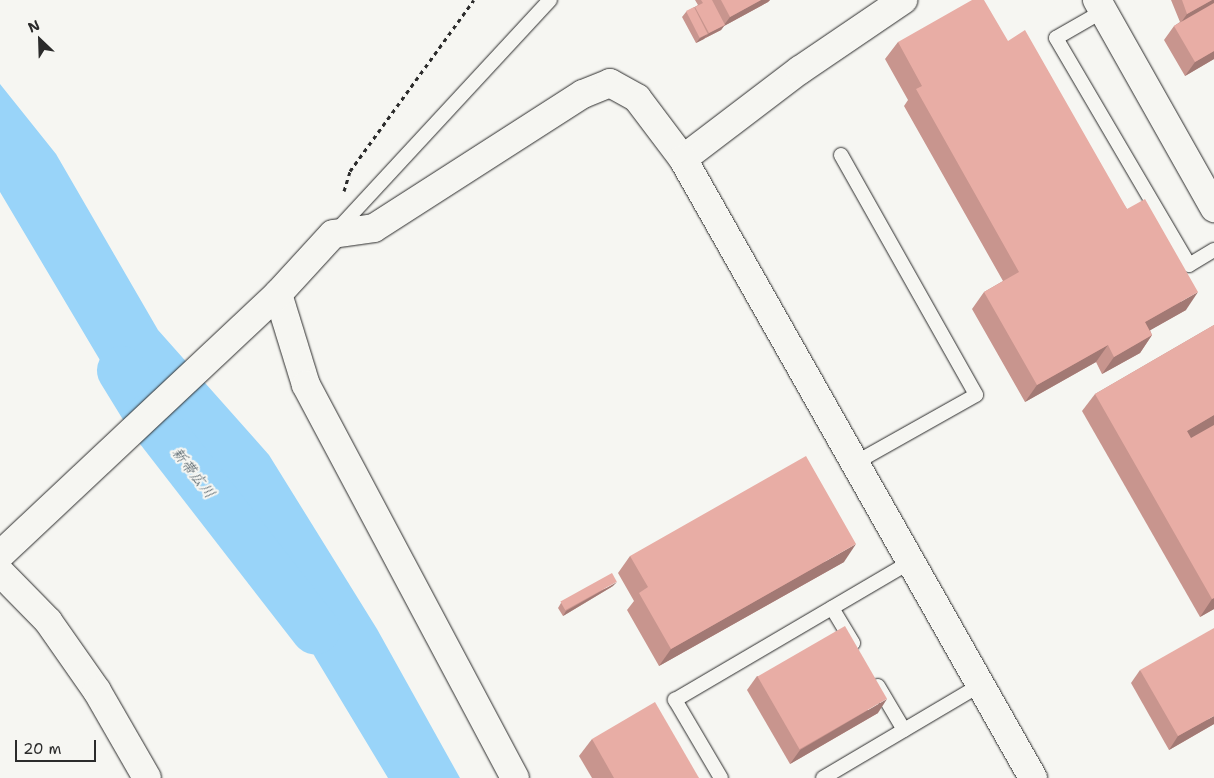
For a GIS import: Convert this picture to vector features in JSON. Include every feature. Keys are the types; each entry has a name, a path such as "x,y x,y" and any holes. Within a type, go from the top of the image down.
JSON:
{"street":[{"path":"683,160 800,70 903,0"},
{"path":"1100,5 1214,208"},
{"path":"0,555 278,294 333,234 374,228 583,94 610,83 638,98 683,160 1033,778"},
{"path":"278,294 306,385 515,778"},
{"path":"0,572 48,621 97,691 147,778"}],"lane":[{"path":"333,234 550,0"},
{"path":"1100,5 1056,38 1189,265 1214,250"},
{"path":"841,156 976,395 855,463"},
{"path":"721,778 675,700 910,562"},
{"path":"832,608 861,657"},
{"path":"870,673 904,730"},
{"path":"823,778 980,685"}],"path":[{"path":"333,234 350,171 474,0"}],"water":[{"path":"0,84 56,154 158,330 269,455 377,629 460,778 388,778 315,657 236,503 110,377 0,192"}],"building":[{"path":"701,0 712,0 725,25 709,33 695,7 703,3"},
{"path":"721,0 761,0 730,17"},
{"path":"972,0 984,0 1008,41 1025,30 1127,209 1145,199 1198,292 1145,322 1152,335 1114,357 1108,345 1037,385 984,292 1019,272 916,89 922,86 898,42"},
{"path":"1182,0 1212,0 1187,14"},
{"path":"1214,3 1214,51 1195,62 1174,26"},
{"path":"694,7 708,34 700,38 686,11"},
{"path":"1214,325 1214,415 1187,431 1191,438 1214,425 1214,598 1212,599 1095,394"},
{"path":"806,456 856,544 671,649 639,593 648,587 630,556"},
{"path":"612,573 617,582 565,610 560,602"},
{"path":"845,626 887,699 800,749 758,676"},
{"path":"1214,628 1214,716 1178,736 1140,670"},
{"path":"655,702 699,778 614,778 592,739"}],"waterway":[{"name":"新帯広川","path":"121,370 150,417 315,630"}]}
